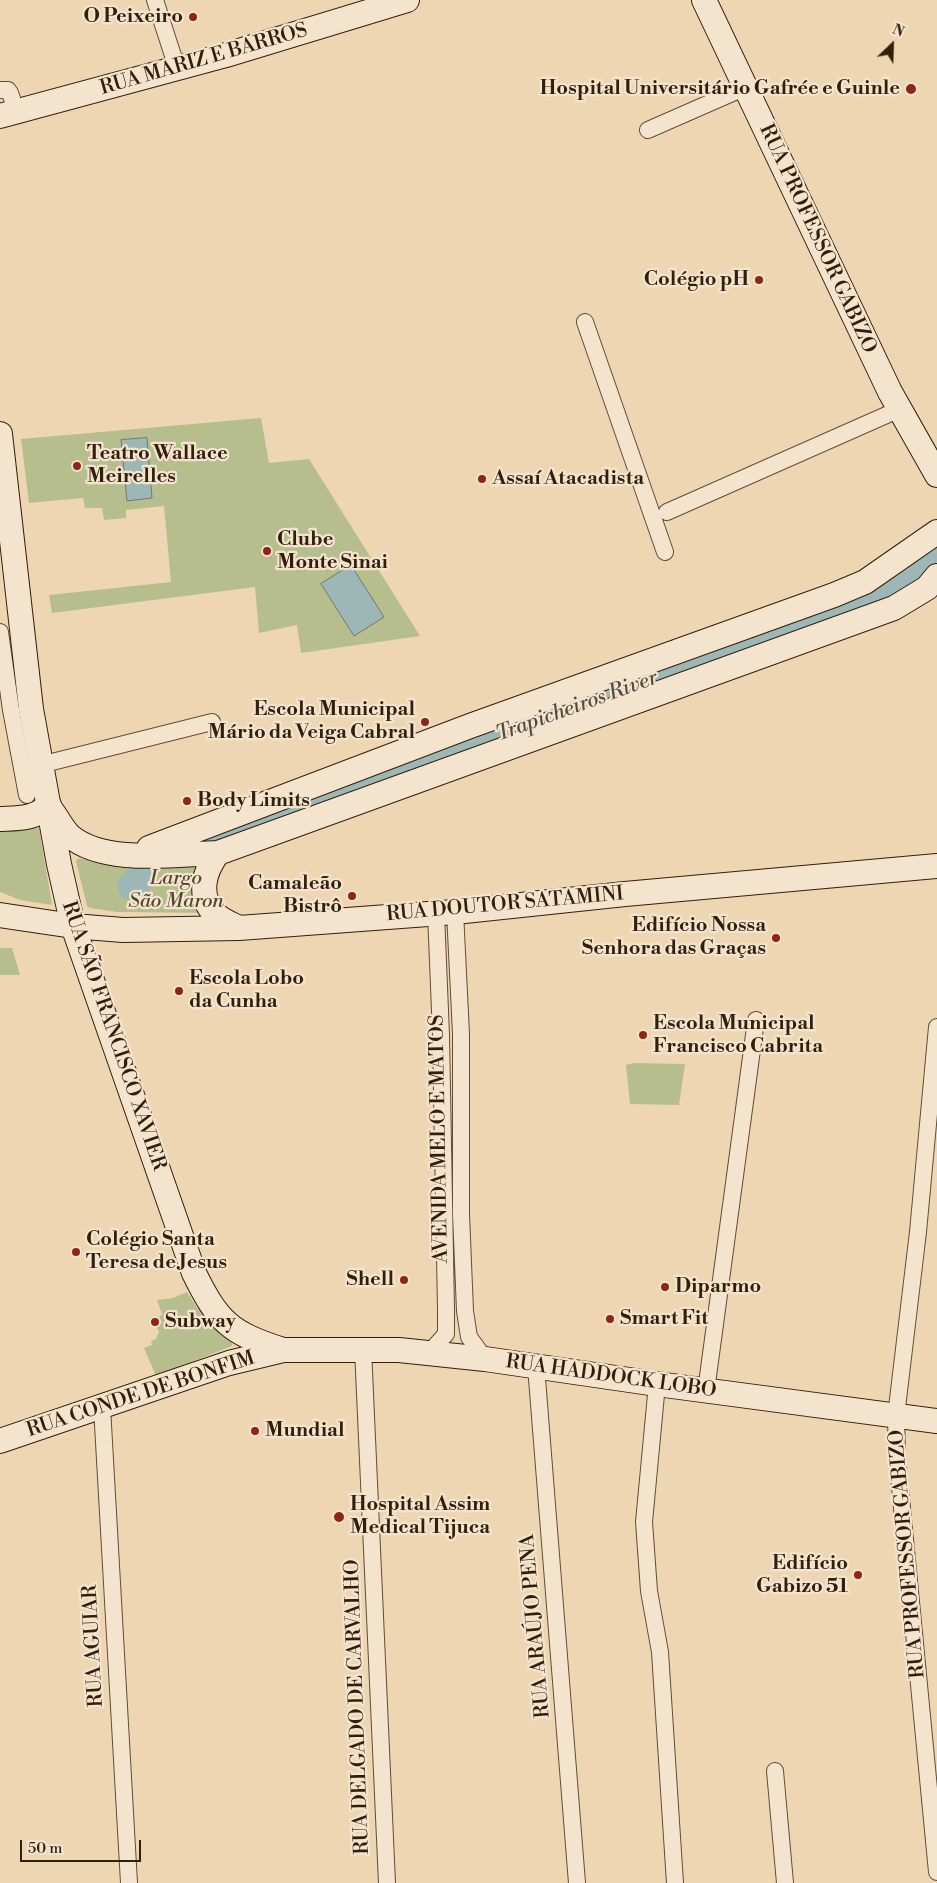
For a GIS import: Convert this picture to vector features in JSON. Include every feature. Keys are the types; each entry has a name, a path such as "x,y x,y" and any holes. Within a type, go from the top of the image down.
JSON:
{"main road":[{"name":"RUA MARIZ E BARROS","path":"9,114 234,53 407,0"},
{"name":"RUA PROFESSOR GABIZO","path":"704,0 900,409 937,476"},
{"name":"RUA SÃO FRANCISCO XAVIER","path":"0,434 6,550 40,765 73,926 198,1282 211,1308 232,1328 252,1340 283,1350"},
{"path":"128,855 479,723 834,595 865,582 937,532"},
{"path":"0,818 25,818 40,814 49,805 68,835 84,846 104,853 128,855 218,854 894,608 927,588 937,576"},
{"path":"218,854 208,866 204,878 204,892 207,903 215,914 239,928"},
{"name":"RUA DOUTOR SATAMINI","path":"0,915 73,926 124,930 239,928 445,913 625,894 937,866"},
{"name":"RUA HADDOCK LOBO","path":"283,1350 364,1349 485,1359 706,1391 937,1421"},
{"name":"RUA CONDE DE BONFIM","path":"0,1441 228,1363 283,1350"}],"street":[{"path":"155,0 177,68"},
{"path":"648,130 746,87"},
{"path":"0,90 8,90 9,114"},
{"path":"585,322 665,552"},
{"path":"667,512 900,409"},
{"path":"0,632 11,710 27,795"},
{"path":"40,765 212,722"},
{"name":"AVENIDA MELO E MATOS","path":"429,1353 446,1334 442,1035 445,913"},
{"name":"AVENIDA MELO E MATOS","path":"445,913 461,1034 461,1214 465,1311 469,1338 485,1359"},
{"path":"706,1391 756,1020"},
{"name":"RUA PROFESSOR GABIZO","path":"937,1027 918,1232 896,1416 898,1466 937,1872"},
{"name":"RUA DELGADO DE CARVALHO","path":"364,1349 387,1883"},
{"name":"RUA ARAÚJO PENA","path":"536,1366 577,1883"},
{"path":"657,1384 644,1522 649,1591 660,1652 675,1883"},
{"name":"RUA AGUIAR","path":"102,1407 129,1883"},
{"path":"774,1771 785,1883"}],"green space":[{"name":"Clube Monte Sinai","path":"261,418 269,463 309,459 420,636 301,653 297,625 259,633 255,587 52,613 49,595 171,582 164,506 126,510 126,518 104,520 102,508 85,508 83,498 29,503 21,439"},
{"path":"0,827 39,828 52,905 20,900 0,892"},
{"name":"Largo São Maron","path":"78,858 122,867 202,867 209,913 117,912 90,908 87,906 76,861","holes":["136,872 146,884 137,892 126,880"]},
{"path":"0,948 12,948 20,975 0,975"},
{"path":"633,1063 685,1064 679,1105 630,1104 626,1065"},
{"path":"187,1292 197,1308 232,1343 232,1346 156,1376 144,1348 152,1345 151,1341 156,1339 159,1332 156,1326 162,1323 159,1317 162,1314 157,1300 173,1298"}],"water":[{"path":"147,438 152,498 127,501 121,440"},
{"path":"351,565 384,617 354,636 321,584"}],"waterway":[{"name":"Trapicheiros River","path":"217,839 873,597 907,581 924,555"},
{"name":"Trapicheiros River","path":"132,886 141,878"}],"place":[{"name":"O Peixeiro","path":"193,17"},
{"name":"Hospital Universitário Gafrée e Guinle","path":"911,89"},
{"name":"Colégio pH","path":"759,280"},
{"name":"Teatro Wallace Meirelles","path":"77,466"},
{"name":"Assaí Atacadista","path":"482,479"},
{"name":"Clube Monte Sinai","path":"267,551"},
{"name":"Escola Municipal Mário da Veiga Cabral","path":"425,722"},
{"name":"Body Limits","path":"187,801"},
{"name":"Camaleão Bistrô","path":"352,896"},
{"name":"Edifício Nossa Senhora das Graças","path":"776,938"},
{"name":"Escola Lobo da Cunha","path":"179,991"},
{"name":"Escola Municipal Francisco Cabrita","path":"643,1035"},
{"name":"Colégio Santa Teresa de Jesus","path":"76,1252"},
{"name":"Shell","path":"404,1280"},
{"name":"Diparmo","path":"665,1287"},
{"name":"Smart Fit","path":"610,1319"},
{"name":"Subway","path":"155,1322"},
{"name":"Mundial","path":"255,1431"},
{"name":"Hospital Assim Medical Tijuca","path":"339,1517"},
{"name":"Edifício Gabizo 51","path":"858,1575"}]}
